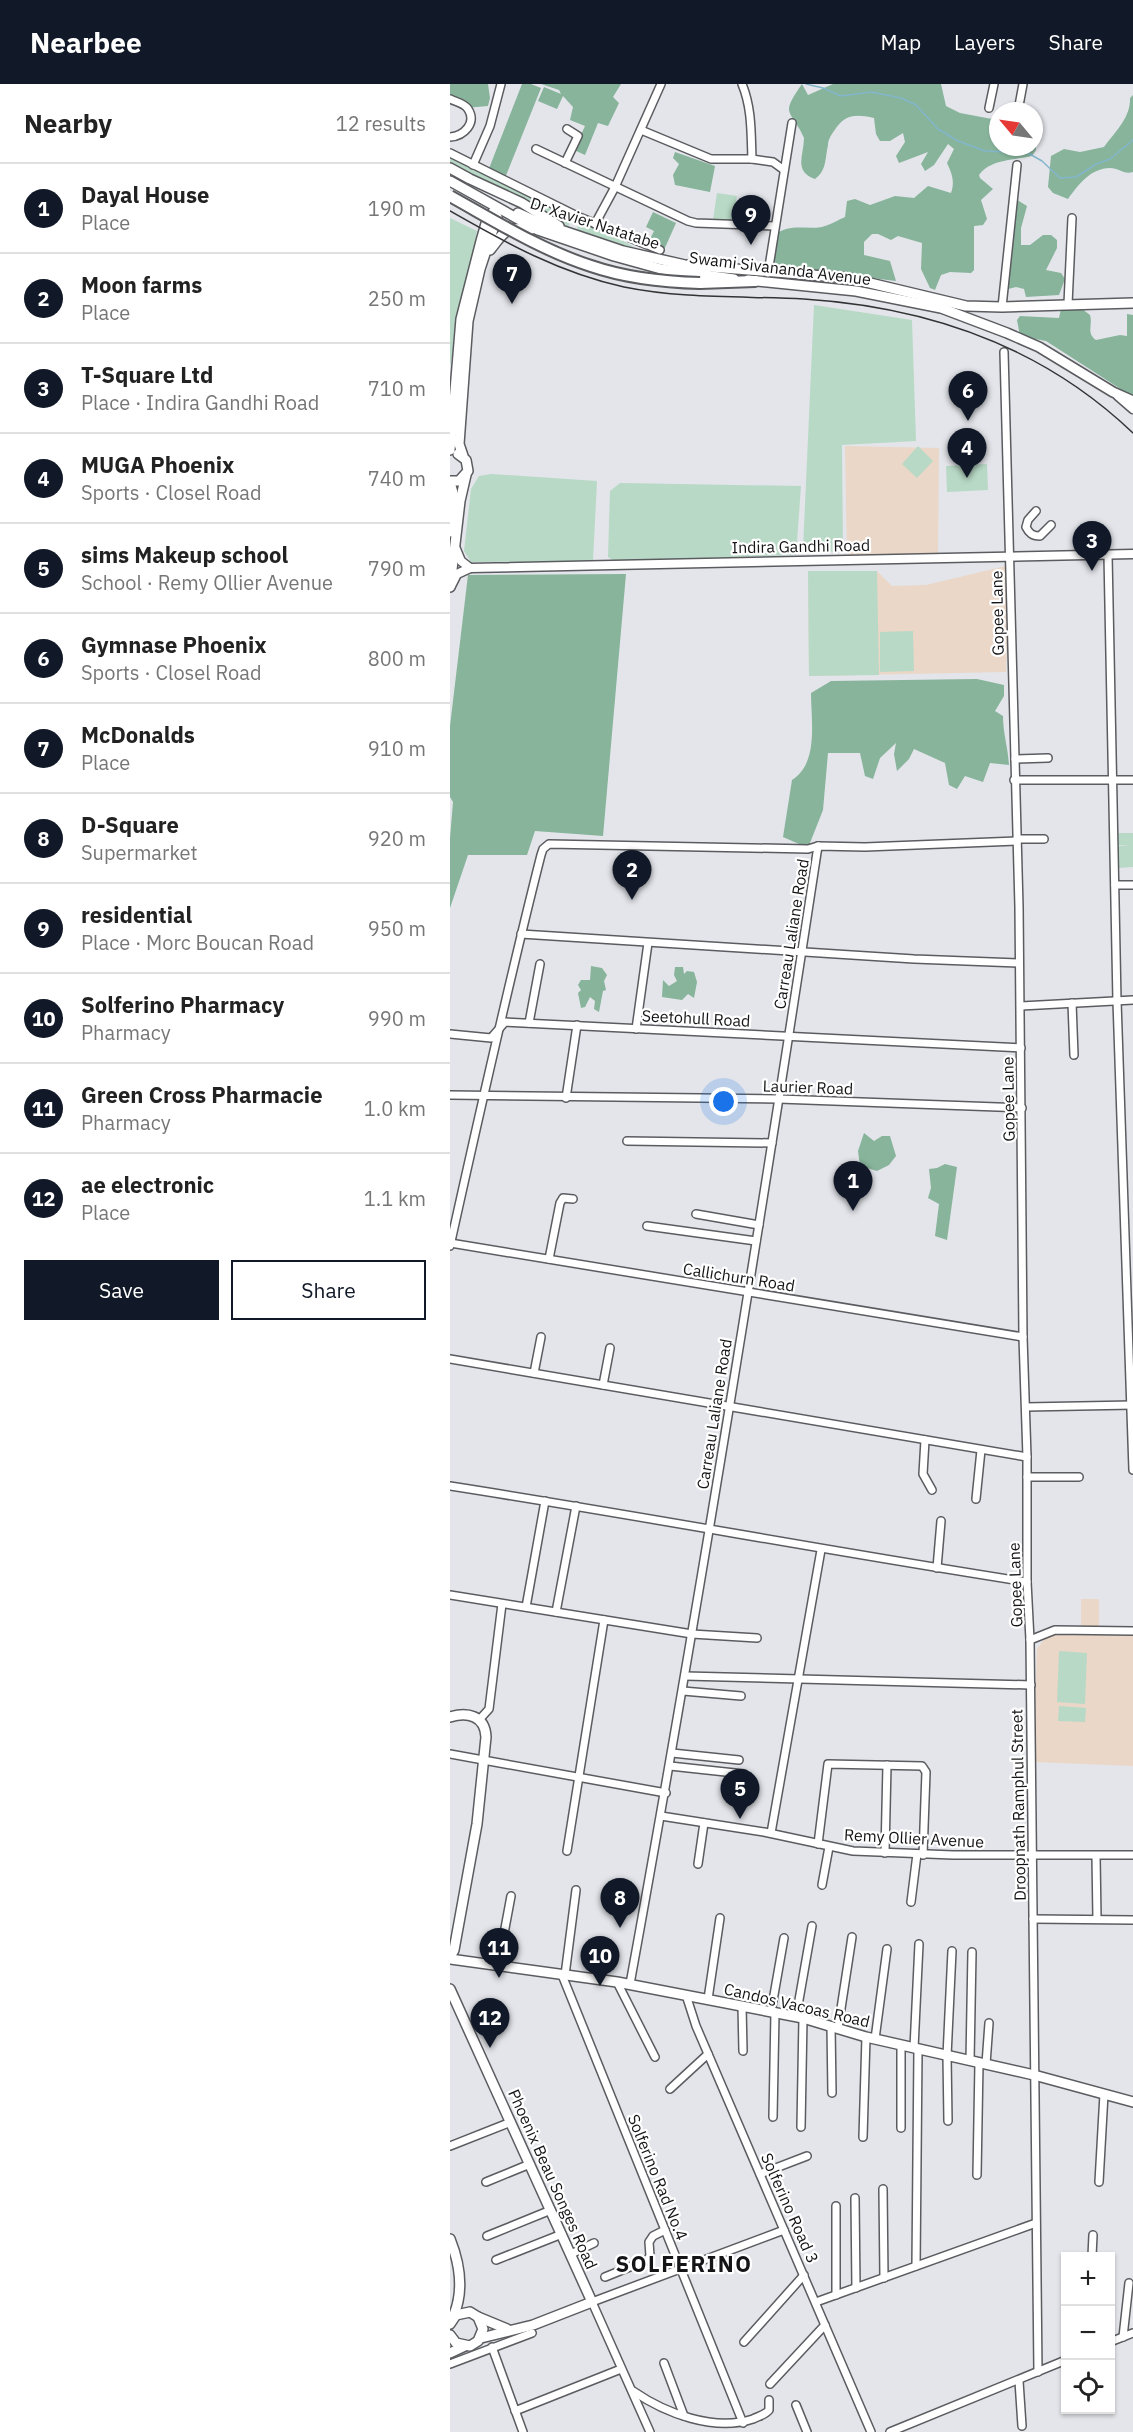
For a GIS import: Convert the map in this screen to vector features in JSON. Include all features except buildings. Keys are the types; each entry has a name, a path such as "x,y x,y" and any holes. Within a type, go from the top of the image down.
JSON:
{"highway":[{"path":"450,196 545,247 591,266 635,278 700,284 755,281"}],"main road":[{"path":"450,168 522,203 568,232"},
{"name":"Dr Xavier Natatabe","path":"450,174 492,200 540,223 659,260 768,273 849,278 950,303 1002,307 1133,303"},
{"name":"Swami Sivananda Avenue","path":"450,181 538,230 614,256 661,269 856,291 940,308 1039,347 1113,392"},
{"path":"468,192 481,210 481,241"},
{"path":"450,588 460,501 468,464 459,444 468,321 496,219 497,208 492,200"},
{"path":"497,208 509,208"},
{"path":"463,456 450,452 461,319 481,241 488,220 497,208"},
{"path":"486,254 504,231 518,228 538,230"},
{"path":"450,406 455,378"},
{"path":"1113,392 1133,401"},
{"path":"450,532 453,488 450,483 459,481 466,475"},
{"path":"450,1718 465,1714 479,1720 486,1732 477,1824 454,1950 450,1958"},
{"name":"Candos Vacoas Road","path":"450,1958 630,1984 773,2012 870,2038 1034,2075 1133,2102"},
{"name":"Phoenix Beau Songes Road","path":"450,1989 592,2302"},
{"path":"450,2239 458,2270 459,2302 451,2322"},
{"path":"450,2353 474,2344 481,2338 533,2325 592,2302"},
{"path":"451,2322 465,2312 509,2330"},
{"path":"478,2317 482,2325 481,2338"},
{"path":"450,2335 456,2343 465,2346"}],"street":[{"path":"473,165 490,126 501,84"},
{"path":"596,224 615,188 661,84"},
{"path":"742,84 748,99 751,117 752,159"},
{"path":"990,102 994,84"},
{"path":"1020,102 1023,84"},
{"path":"450,99 467,108 470,120 468,129 460,135 450,137"},
{"path":"768,273 784,170 790,150 792,123"},
{"path":"565,163 578,136 567,129"},
{"path":"641,130 711,159 752,159 773,162 784,170"},
{"path":"536,149 676,217 696,223 774,226"},
{"path":"450,153 596,224 660,250"},
{"path":"1002,307 1017,165"},
{"path":"1068,304 1072,218"},
{"name":"Gopee Lane","path":"1004,352 1021,1006 1023,1337 1030,1640"},
{"name":"Swami Sivananda Avenue","path":"1113,392 1133,410"},
{"path":"1036,511 1028,520 1026,527 1029,532 1034,536 1040,536 1051,525"},
{"path":"456,549 461,561 471,568"},
{"name":"Indira Gandhi Road","path":"471,568 1133,554"},
{"path":"1108,555 1117,1000 1133,1470"},
{"path":"450,588 457,574 471,568"},
{"path":"1015,759 1048,759"},
{"path":"1014,780 1133,780"},
{"path":"450,1244 521,933 541,855 543,849 549,844 778,849 1044,838"},
{"name":"Carreau Laliane Road","path":"630,1984 686,1676 818,846"},
{"path":"1115,885 1133,885"},
{"path":"521,933 926,960 1019,963"},
{"path":"636,1029 648,943"},
{"path":"529,1023 540,964"},
{"path":"1021,1006 1133,1000"},
{"path":"1072,1003 1074,1055"},
{"name":"Seetohull Road","path":"450,1034 491,1038 505,1022 1021,1048"},
{"path":"566,1098 577,1025"},
{"name":"Laurier Road","path":"450,1095 779,1099 1022,1108"},
{"path":"627,1141 772,1143"},
{"path":"549,1259 560,1203 563,1198 573,1198"},
{"path":"696,1214 759,1225"},
{"path":"647,1226 756,1241"},
{"name":"Callichurn Road","path":"450,1244 1023,1337"},
{"path":"534,1373 541,1337"},
{"path":"603,1385 610,1348"},
{"path":"450,1359 1027,1457"},
{"path":"1026,1407 1132,1405"},
{"path":"925,1440 922,1474 932,1490"},
{"path":"976,1499 981,1450"},
{"path":"1027,1478 1079,1477"},
{"path":"450,1486 821,1550 1027,1582"},
{"path":"526,1607 545,1501"},
{"path":"556,1612 576,1506"},
{"path":"937,1568 941,1521"},
{"path":"771,1833 821,1550"},
{"path":"450,1595 692,1634 757,1638"},
{"path":"479,1720 489,1709 502,1604"},
{"path":"567,1851 604,1620"},
{"path":"1030,1640 1055,1630 1133,1632"},
{"name":"Droopnath Ramphul Street","path":"1030,1640 1038,2372"},
{"path":"686,1676 1030,1685"},
{"path":"683,1691 741,1696"},
{"path":"450,1754 666,1793"},
{"path":"672,1754 739,1760"},
{"path":"818,1844 827,1766 830,1763 922,1766 925,1768 920,1854 911,1902"},
{"path":"885,1853 888,1765"},
{"path":"670,1766 744,1774"},
{"name":"Remy Ollier Avenue","path":"661,1816 771,1833 853,1851 1032,1856 1133,1855"},
{"path":"698,1864 704,1823"},
{"path":"822,1885 829,1847"},
{"path":"1096,1856 1097,1919"},
{"path":"563,1975 576,1890"},
{"path":"498,1966 511,1896"},
{"path":"708,1999 720,1918"},
{"path":"1033,1919 1133,1920"},
{"path":"801,2127 799,2018 812,1926"},
{"path":"832,2093 834,2027 852,1937"},
{"path":"773,2117 773,2012 784,1938"},
{"path":"916,2266 916,2049 919,1944"},
{"path":"863,2137 870,2038 887,1949"},
{"path":"948,2121 947,2056 952,1952"},
{"path":"972,1952 978,2062 977,2175"},
{"name":"Solferino Rad No.4","path":"563,1975 743,2422"},
{"path":"617,1982 655,2057"},
{"name":"Solferino Road 3","path":"686,1995 708,2054 871,2432"},
{"path":"742,2006 743,2051"},
{"path":"978,2062 989,2023"},
{"path":"901,2045 901,2128"},
{"path":"670,2089 708,2054"},
{"path":"1099,2182 1104,2094"},
{"path":"450,2146 511,2122"},
{"path":"760,2174 807,2156"},
{"path":"486,2182 530,2164"},
{"path":"883,2189 884,2278"},
{"path":"855,2198 856,2288"},
{"path":"836,2206 836,2295"},
{"path":"488,2236 551,2210"},
{"path":"816,2302 1036,2223"},
{"path":"605,2277 647,2260 650,2256 648,2245 651,2238 665,2230"},
{"path":"650,2432 592,2302 784,2230"},
{"path":"496,2260 562,2234"},
{"path":"1092,2252 1093,2235"},
{"path":"571,2254 594,2243"},
{"path":"744,2342 804,2275"},
{"path":"1123,2337 1129,2283"},
{"path":"770,2384 825,2325"},
{"path":"1115,2340 1133,2332"},
{"path":"450,2364 532,2333"},
{"path":"492,2347 523,2432"},
{"path":"890,2432 1019,2381 1061,2362"},
{"path":"664,2363 684,2416"},
{"path":"515,2410 621,2369"},
{"path":"1019,2381 1022,2426"},
{"path":"631,2389 662,2408 684,2416 730,2425 767,2412 769,2400"},
{"path":"796,2405 807,2432"}],"shaded area":[{"path":"845,446 939,448 938,554 847,557"},
{"path":"1010,565 1006,672 809,676 808,571 877,571 892,586 926,585"},
{"path":"1081,1599 1099,1599 1099,1628 1081,1628"},
{"path":"1060,1631 1133,1631 1133,1766 1034,1762 1037,1649 1045,1638"}],"green space":[{"path":"450,84 488,84 490,98 488,106 465,108 450,100"},
{"path":"522,84 531,84 541,88 505,178 488,171"},
{"path":"541,84 621,84 613,97 619,103 608,126 598,123 585,155 574,150 585,126 570,120 573,107 563,96 557,109 538,101 544,87 561,94 559,90"},
{"path":"802,84 808,95 833,84 941,84 946,106 960,113 989,118 989,156 1032,156 996,163 979,175 993,189 981,200 987,219 983,225 974,226 974,270 971,273 950,272 941,275 935,290 930,288 921,269 922,243 898,236 891,240 878,234 872,234 864,242 864,255 890,261 896,281 813,271 770,272 775,235 781,231 792,228 816,228 831,224 845,217 847,201 855,199 870,205 895,196 914,198 928,186 951,193 953,185 947,163 954,149 948,144 934,165 925,171 921,164 928,152 899,163 896,156 905,142 903,133 890,141 880,141 876,134 874,118 861,116 846,118 838,125 829,139 822,172 815,179 808,176 801,162 804,138 790,112 791,102"},
{"path":"1133,95 1133,172 1127,173 1113,168 1103,169 1086,178 1068,199 1053,193 1048,187 1051,156 1064,149 1080,152 1104,147 1125,118 1130,98"},
{"path":"675,152 715,166 710,192 675,185 673,175 679,164 673,158"},
{"path":"450,154 472,164 471,168 494,177 571,216 573,220 568,226 559,222 450,164"},
{"path":"717,193 737,196 732,223 713,220"},
{"path":"1011,196 1027,206 1021,228 1021,245 1030,245 1043,235 1051,235 1057,240 1057,248 1046,270 1061,273 1065,279 1059,295 1026,297 1024,289 1016,287 1001,291"},
{"path":"653,212 676,223 664,250 648,243 654,231 646,227"},
{"path":"450,218 477,231 450,366"},
{"path":"579,222 612,234 635,248 634,250 583,233 577,229"},
{"path":"814,305 912,320 916,441 842,445 843,553 803,549"},
{"path":"1061,309 1082,309 1090,315 1090,332 1096,340 1120,335 1127,336 1127,314 1133,315 1133,397 1046,341 1020,336 1017,320 1020,316 1059,318"},
{"path":"918,446 933,461 917,478 902,464"},
{"path":"987,464 988,490 947,492 946,466"},
{"path":"491,474 597,481 593,561 471,562 464,551 471,489 479,476"},
{"path":"620,483 801,486 796,555 614,561 608,557 610,491"},
{"path":"808,571 877,571 879,675 809,676"},
{"path":"626,574 603,836 535,831 527,855 468,855 450,908 450,838 453,802 450,797 450,726 468,575"},
{"path":"913,631 914,671 880,672 880,632"},
{"path":"977,679 1004,685 1004,696 995,711 1003,716 1009,765 990,763 983,782 965,776 957,789 949,785 945,763 914,749 909,759 897,771 894,754 896,743 880,758 873,779 865,776 860,753 828,753 823,810 808,848 783,837 792,780 801,773 810,752 812,741 811,693 831,681"},
{"path":"1117,833 1133,833 1133,867 1117,868 1117,846 1130,845 1117,845"},
{"path":"591,966 602,968 607,975 604,981 606,990 603,991 599,1012 594,1009 595,1001 590,997 585,1007 581,1008 578,993 581,990 578,985 581,980 590,980"},
{"path":"675,967 683,967 684,974 687,971 694,972 697,982 694,998 688,994 682,1000 662,997 663,980 669,986 677,981 674,975"},
{"path":"864,1133 874,1141 882,1136 890,1136 896,1156 889,1165 877,1171 860,1166 858,1151"},
{"path":"945,1164 957,1167 947,1240 935,1236 939,1204 928,1198 931,1188 929,1169"},
{"path":"1059,1651 1087,1653 1085,1704 1057,1702"},
{"path":"1059,1706 1086,1708 1085,1722 1058,1721"}],"waterway":[{"path":"806,84 841,96 871,92 901,98 916,105 938,129 958,141 985,151 1028,153 1042,161 1060,178 1076,177 1096,164 1110,159 1133,140"}],"tram line":[{"path":"450,211 534,256 578,274 624,287 669,294 850,303 939,322 981,336 1022,354 1061,376 1133,433"}],"place":[{"name":"residential","path":"751,245"},
{"name":"McDonalds","path":"512,304"},
{"name":"Gymnase Phoenix","path":"968,421"},
{"name":"MUGA Phoenix","path":"967,478"},
{"name":"T-Square Ltd","path":"1092,571"},
{"name":"Moon farms","path":"632,900"},
{"name":"Dayal House","path":"853,1211"},
{"name":"sims Makeup school","path":"740,1819"},
{"name":"D-Square","path":"620,1928"},
{"name":"Green Cross Pharmacie","path":"499,1978"},
{"name":"Solferino Pharmacy","path":"600,1986"},
{"name":"ae electronic","path":"490,2048"}],"district":[{"name":"SOLFERINO","path":"684,2264"}]}
